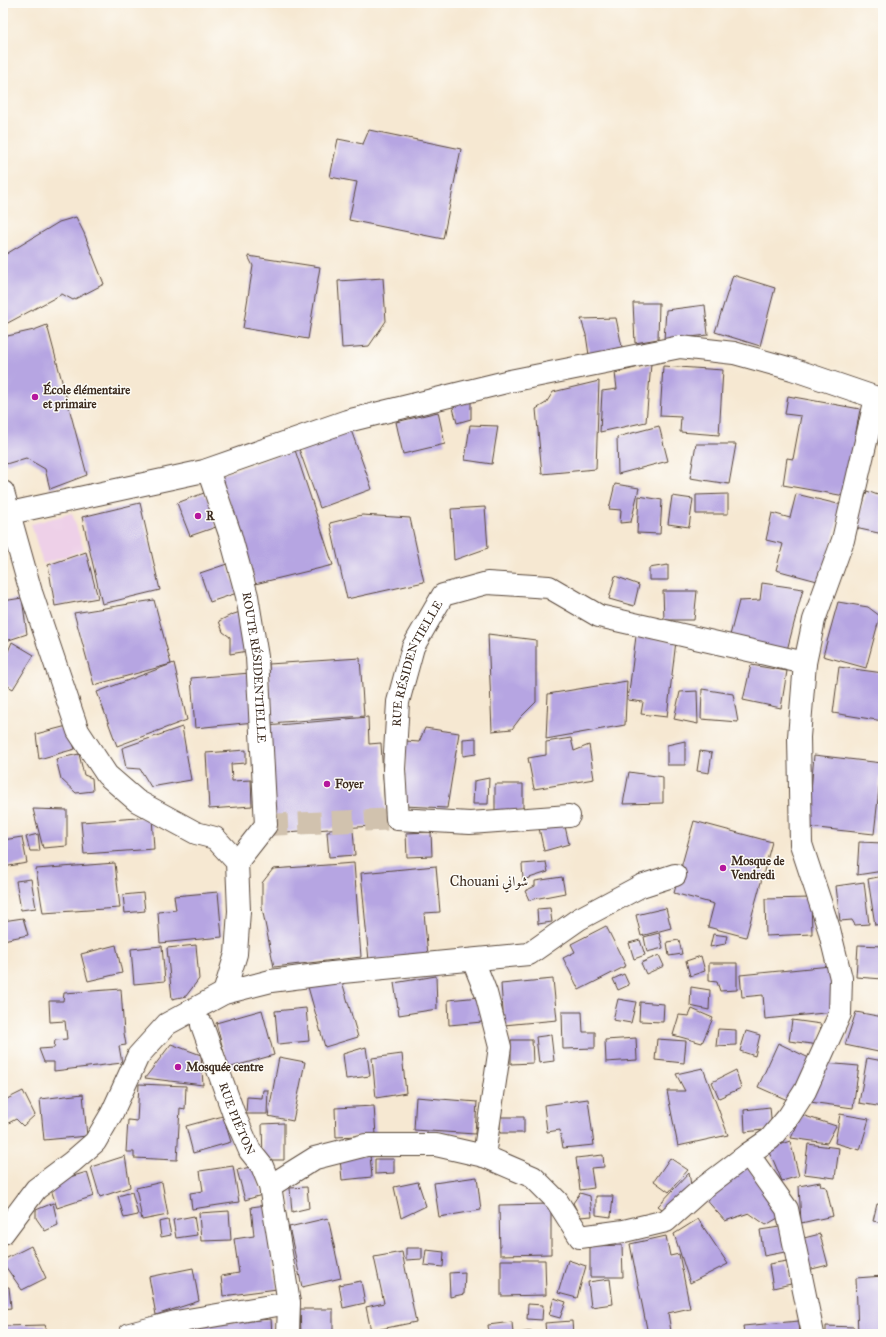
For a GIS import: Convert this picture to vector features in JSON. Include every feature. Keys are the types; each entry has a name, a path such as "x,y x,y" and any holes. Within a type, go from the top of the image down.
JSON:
{"street":[{"path":"10,513 208,470 347,421 510,381 680,347 734,353 792,369 879,399 843,540 814,620 805,663 799,737 801,844 829,929 841,978 840,1014 805,1091 789,1116 770,1139 702,1189 666,1221 624,1231 580,1237 557,1201 533,1177 484,1156 436,1145 366,1145 315,1158 270,1186"},
{"name":"ROUTE RÉSIDENTIELLE","path":"208,470 238,561 247,596 258,657 266,825 237,862"},
{"path":"3,492 31,592 78,731 107,775 137,801 196,833 216,838 237,862 239,911 236,954 224,993"},
{"name":"RUE RÉSIDENTIELLE","path":"569,816 470,823 397,819 394,769 398,702 413,647 443,595 487,583 549,587 599,616 805,663"},
{"path":"3,1232 36,1189 72,1162 95,1142 112,1113 138,1056 167,1024 224,993 271,981 332,973 529,954 579,919 640,886 675,875"},
{"path":"473,960 486,993 500,1047 484,1156"},
{"name":"RUE PIÉTON","path":"202,1025 233,1112 250,1151 262,1166 270,1186 289,1303 288,1334"},
{"path":"748,1154 787,1210 813,1334"},
{"path":"130,1334 176,1322 289,1303"}],"shaded area":[{"path":"72,513 84,550 43,564 31,524"}],"building":[{"path":"369,130 461,149 443,239 349,220 357,182 330,177 338,139 363,144"},
{"path":"76,217 84,233 104,284 73,300 62,294 4,325 3,256 59,222"},
{"path":"248,256 320,267 308,339 243,328 253,266"},
{"path":"733,275 775,288 760,346 715,332"},
{"path":"383,278 386,321 369,346 342,348 338,281"},
{"path":"633,303 659,303 658,339 635,343"},
{"path":"705,305 708,335 664,340 666,310"},
{"path":"616,318 622,347 589,355 586,335 581,319"},
{"name":"École élémentaire et primaire","path":"47,325 87,475 50,489 45,469 26,458 6,464 3,460 3,337 34,330"},
{"path":"651,364 646,422 600,432 602,391 617,389 615,373"},
{"path":"663,366 723,370 719,435 680,432 681,417 660,416"},
{"path":"599,381 596,469 542,474 536,409 546,403 553,392"},
{"path":"788,396 860,409 845,496 783,485 787,458 793,459 801,416 785,414"},
{"path":"471,399 471,419 457,423 452,404"},
{"path":"438,412 445,444 403,454 396,422"},
{"path":"470,425 498,426 492,464 465,460"},
{"path":"659,426 668,461 618,474 617,437"},
{"path":"351,430 372,489 320,508 299,449"},
{"path":"696,444 736,444 729,484 690,478"},
{"path":"295,450 333,565 255,584 240,529 218,476"},
{"path":"615,484 639,488 631,522 620,523 621,510 609,509"},
{"path":"867,491 883,497 883,534 855,528"},
{"name":"R","path":"204,493 211,505 216,527 190,536 177,503"},
{"path":"728,494 728,514 696,514 696,495"},
{"path":"796,494 842,505 821,582 776,570 783,544 766,540 772,513 790,518"},
{"path":"639,496 662,500 660,534 637,533"},
{"path":"672,496 693,499 689,527 668,524"},
{"path":"140,503 160,590 102,604 82,517"},
{"path":"485,507 488,548 454,560 451,509"},
{"path":"362,515 410,518 424,582 347,599 330,523"},
{"path":"86,552 98,598 55,606 48,565"},
{"path":"227,564 237,593 210,602 200,573"},
{"path":"668,565 668,580 649,580 649,568"},
{"path":"615,576 639,585 634,606 609,599"},
{"path":"762,583 803,589 786,654 729,639 739,601 760,600"},
{"path":"663,591 697,591 694,620 664,620"},
{"path":"22,598 27,634 3,642 3,601"},
{"path":"154,600 171,664 94,685 74,613"},
{"path":"838,602 868,607 880,616 866,668 823,656"},
{"path":"240,612 248,651 230,654 230,637 223,632 219,621"},
{"path":"488,634 536,640 536,702 521,717 512,729 492,731"},
{"path":"636,636 676,641 667,717 641,714 643,702 628,700"},
{"path":"12,642 34,655 13,689 3,683 3,663"},
{"path":"360,658 364,716 270,723 269,664"},
{"path":"174,663 187,720 117,746 97,692"},
{"path":"751,665 787,671 781,708 743,700"},
{"path":"839,667 883,673 883,721 833,713"},
{"path":"250,673 254,722 195,728 191,678"},
{"path":"627,681 625,725 546,739 548,694"},
{"path":"702,689 733,694 738,722 701,719"},
{"path":"697,691 698,724 674,719 680,692"},
{"name":"Foyer","path":"368,717 369,744 381,743 386,825 272,833 267,726"},
{"path":"67,726 75,749 39,759 36,734"},
{"path":"182,727 191,780 151,787 140,769 126,768 122,748"},
{"path":"425,728 459,733 447,808 404,806 406,741 419,742"},
{"path":"476,738 476,754 463,756 463,739"},
{"path":"571,738 574,751 589,745 594,779 534,789 528,758 546,755 546,742"},
{"path":"685,741 685,765 667,765 667,745"},
{"path":"246,750 246,763 231,764 232,781 251,780 252,806 209,809 206,753"},
{"path":"700,751 712,753 709,773 697,771"},
{"path":"79,754 84,775 92,778 93,791 76,793 61,779 56,759"},
{"path":"814,755 882,763 874,834 808,827"},
{"path":"629,772 663,777 663,803 623,804"},
{"path":"489,778 488,804 473,804 474,781"},
{"path":"495,784 523,784 523,811 495,812"},
{"path":"33,809 67,810 67,846 43,848"},
{"path":"152,817 154,849 84,854 81,822"},
{"name":"Mosque de Vendredi","path":"694,821 772,842 746,937 708,927 714,904 674,893"},
{"path":"564,822 569,844 544,851 539,828"},
{"path":"353,830 355,855 329,857 327,832"},
{"path":"431,832 432,856 407,857 406,833"},
{"path":"38,834 40,851 30,851 26,837"},
{"path":"22,837 27,863 3,867 3,840"},
{"path":"859,842 883,843 883,871 857,875"},
{"path":"546,862 548,872 523,880 522,864"},
{"path":"115,863 120,908 43,913 36,869"},
{"path":"354,863 361,957 274,967 262,908 262,883 273,869"},
{"path":"436,866 440,912 424,913 428,955 369,961 361,873"},
{"path":"883,876 883,924 875,925 868,879"},
{"path":"562,877 565,893 529,900 525,891 535,886 535,881"},
{"path":"31,879 36,908 21,910 16,881"},
{"path":"864,882 869,924 855,925 852,920 840,921 836,886"},
{"path":"218,892 222,937 160,943 158,912 176,910 174,896"},
{"path":"143,893 145,911 125,913 123,895"},
{"path":"811,898 812,934 766,936 765,899"},
{"path":"550,908 552,922 538,924 537,909"},
{"path":"666,908 671,928 641,936 636,915"},
{"path":"23,918 28,935 3,940 3,921"},
{"path":"606,926 626,966 579,990 563,958 575,952 571,944"},
{"path":"659,933 663,948 647,952 644,937"},
{"path":"713,934 727,936 725,944 710,947"},
{"path":"640,940 645,955 634,959 629,943"},
{"path":"679,940 682,954 669,956 667,942"},
{"path":"116,945 122,973 88,981 81,954"},
{"path":"196,945 199,979 186,996 172,999 167,948"},
{"path":"858,945 883,946 883,979 856,977"},
{"path":"162,946 165,981 134,984 131,949"},
{"path":"659,955 664,966 646,974 641,963"},
{"path":"701,956 705,971 690,976 686,961"},
{"path":"709,963 737,963 737,990 720,991 717,982 709,981"},
{"path":"830,966 834,1012 765,1019 763,995 742,997 740,975"},
{"path":"624,974 629,985 618,990 613,979"},
{"path":"436,976 437,1009 399,1015 394,983"},
{"path":"341,978 358,1037 325,1047 308,987"},
{"path":"553,979 557,1020 504,1025 501,984"},
{"path":"691,987 710,990 709,1010 690,1006"},
{"path":"121,989 126,1045 119,1046 122,1063 54,1071 54,1062 44,1062 39,1049 54,1048 55,1040 67,1039 65,1021 50,1022 49,1001 63,1001 64,993"},
{"path":"480,997 482,1022 449,1025 448,1000"},
{"path":"618,999 636,1002 631,1023 613,1020"},
{"path":"640,1002 664,1004 663,1022 639,1021"},
{"path":"306,1008 309,1041 278,1044 275,1011"},
{"path":"692,1009 713,1018 702,1043 673,1035 679,1015 689,1016"},
{"path":"262,1010 274,1055 228,1068 216,1023"},
{"path":"562,1012 582,1012 583,1032 595,1032 595,1048 563,1049"},
{"path":"856,1012 883,1017 883,1053 845,1045"},
{"path":"792,1020 821,1024 819,1045 789,1041"},
{"path":"718,1029 736,1030 736,1045 716,1046"},
{"path":"746,1031 760,1035 755,1056 740,1051"},
{"path":"551,1035 554,1061 539,1063 536,1037"},
{"path":"636,1038 637,1060 606,1062 605,1040"},
{"path":"657,1039 686,1041 684,1063 655,1060"},
{"path":"511,1040 532,1040 533,1063 511,1064"},
{"path":"778,1043 811,1059 792,1102 758,1087"},
{"name":"Mosquée centre","path":"171,1044 201,1055 203,1085 145,1078"},
{"path":"366,1047 370,1076 346,1079 343,1054"},
{"path":"402,1054 406,1093 376,1098 372,1058"},
{"path":"279,1057 305,1062 293,1121 268,1116"},
{"path":"867,1058 883,1061 883,1107 859,1103"},
{"path":"824,1063 859,1066 853,1108 810,1102"},
{"path":"703,1068 728,1135 678,1146 667,1091 685,1091 676,1074"},
{"path":"736,1070 741,1088 719,1098 712,1082"},
{"path":"139,1084 186,1086 185,1109 180,1108 177,1160 134,1158 134,1152 126,1152 128,1120 137,1121"},
{"path":"263,1090 268,1090 267,1114 246,1114 247,1097 262,1098"},
{"path":"23,1091 35,1115 23,1126 16,1119 3,1126 3,1101"},
{"path":"83,1094 87,1136 44,1140 40,1099"},
{"path":"416,1097 477,1102 475,1134 414,1130"},
{"path":"588,1099 594,1145 563,1148 560,1130 547,1132 544,1105"},
{"path":"374,1106 376,1135 336,1137 335,1108"},
{"path":"770,1107 772,1129 745,1132 744,1110"},
{"path":"840,1114 869,1119 860,1150 835,1143"},
{"path":"802,1115 836,1126 827,1143 791,1138"},
{"path":"223,1116 231,1142 193,1153 186,1126"},
{"path":"500,1117 524,1117 524,1133 500,1133"},
{"path":"284,1123 284,1160 263,1160 262,1124"},
{"path":"790,1141 799,1176 782,1181 767,1149"},
{"path":"808,1144 839,1148 835,1178 804,1174"},
{"path":"370,1155 372,1177 342,1180 340,1158"},
{"path":"603,1155 604,1167 591,1168 594,1188 580,1190 576,1158"},
{"path":"125,1156 130,1187 100,1197 91,1167"},
{"path":"670,1158 688,1170 669,1192 654,1181"},
{"path":"375,1159 394,1159 394,1173 375,1174"},
{"path":"745,1163 783,1215 766,1225 749,1213 725,1221 703,1196"},
{"path":"233,1166 239,1202 192,1209 190,1193 203,1191 200,1171"},
{"path":"255,1166 262,1195 245,1200 237,1170"},
{"path":"87,1172 94,1196 57,1208 49,1183"},
{"path":"689,1173 692,1191 667,1213 658,1206"},
{"path":"477,1177 481,1210 439,1217 434,1183"},
{"path":"162,1182 168,1215 142,1220 136,1188"},
{"path":"418,1182 426,1206 401,1218 394,1187"},
{"path":"820,1182 821,1186 826,1187 833,1216 801,1223 799,1186"},
{"path":"307,1187 309,1208 292,1212 290,1188"},
{"path":"132,1192 138,1215 124,1218 118,1196"},
{"path":"580,1193 590,1196 592,1216 580,1217 573,1203"},
{"path":"596,1196 613,1196 611,1217 596,1215"},
{"path":"53,1203 58,1225 45,1231 36,1218 36,1210"},
{"path":"551,1204 551,1254 500,1255 499,1205"},
{"path":"877,1204 883,1205 883,1223 873,1221"},
{"path":"266,1205 277,1289 223,1296 221,1276 239,1273 234,1239 254,1236 251,1207"},
{"path":"229,1211 231,1240 201,1241 199,1213"},
{"path":"194,1216 197,1235 176,1238 173,1220"},
{"path":"328,1218 341,1278 302,1287 289,1227"},
{"path":"698,1219 728,1264 690,1283 674,1234"},
{"path":"168,1220 171,1235 161,1237 159,1222"},
{"path":"786,1226 790,1251 764,1256 760,1230"},
{"path":"820,1234 828,1265 808,1270 800,1239"},
{"path":"666,1236 670,1256 679,1254 690,1308 668,1313 671,1331 659,1334 648,1334 630,1244"},
{"path":"622,1245 623,1277 590,1277 590,1246"},
{"path":"31,1246 46,1278 22,1290 3,1263 3,1260"},
{"path":"406,1248 422,1248 422,1259 406,1260"},
{"path":"426,1250 444,1252 443,1267 424,1265"},
{"path":"402,1252 416,1322 371,1331 366,1307 384,1303 374,1257"},
{"path":"501,1260 545,1260 546,1295 501,1296"},
{"path":"568,1260 586,1266 577,1298 558,1293"},
{"path":"787,1261 791,1284 773,1288 769,1264"},
{"path":"193,1268 199,1301 156,1315 149,1277"},
{"path":"465,1272 464,1294 450,1297 449,1273"},
{"path":"883,1276 883,1334 858,1334 856,1278"},
{"path":"610,1279 613,1304 591,1307 588,1282"},
{"path":"361,1281 365,1303 343,1308 339,1285"},
{"path":"3,1287 9,1287 11,1308 3,1309"},
{"path":"554,1298 566,1302 560,1318 549,1315"},
{"path":"528,1304 543,1305 542,1320 527,1319"},
{"path":"300,1309 333,1309 333,1334 301,1334"},
{"path":"271,1319 272,1334 188,1334 187,1326"},
{"path":"572,1321 573,1334 546,1334 545,1323"},
{"path":"799,1321 800,1334 744,1334 743,1326"},
{"path":"512,1322 513,1334 489,1334 488,1325"},
{"path":"45,1325 48,1334 3,1334 3,1326"},
{"path":"826,1326 854,1327 854,1334 826,1334"},
{"path":"532,1331 533,1334 518,1334 518,1333"}],"tunnel":[{"path":"266,825 397,819"}],"place":[{"name":"École élémentaire et primaire","path":"35,397"},
{"name":"R","path":"198,516"},
{"name":"Foyer","path":"327,784"},
{"name":"Mosque de Vendredi","path":"723,868"},
{"name":"Mosquée centre","path":"178,1067"}],"district":[{"name":"Chouani شواني","path":"489,881"}]}
